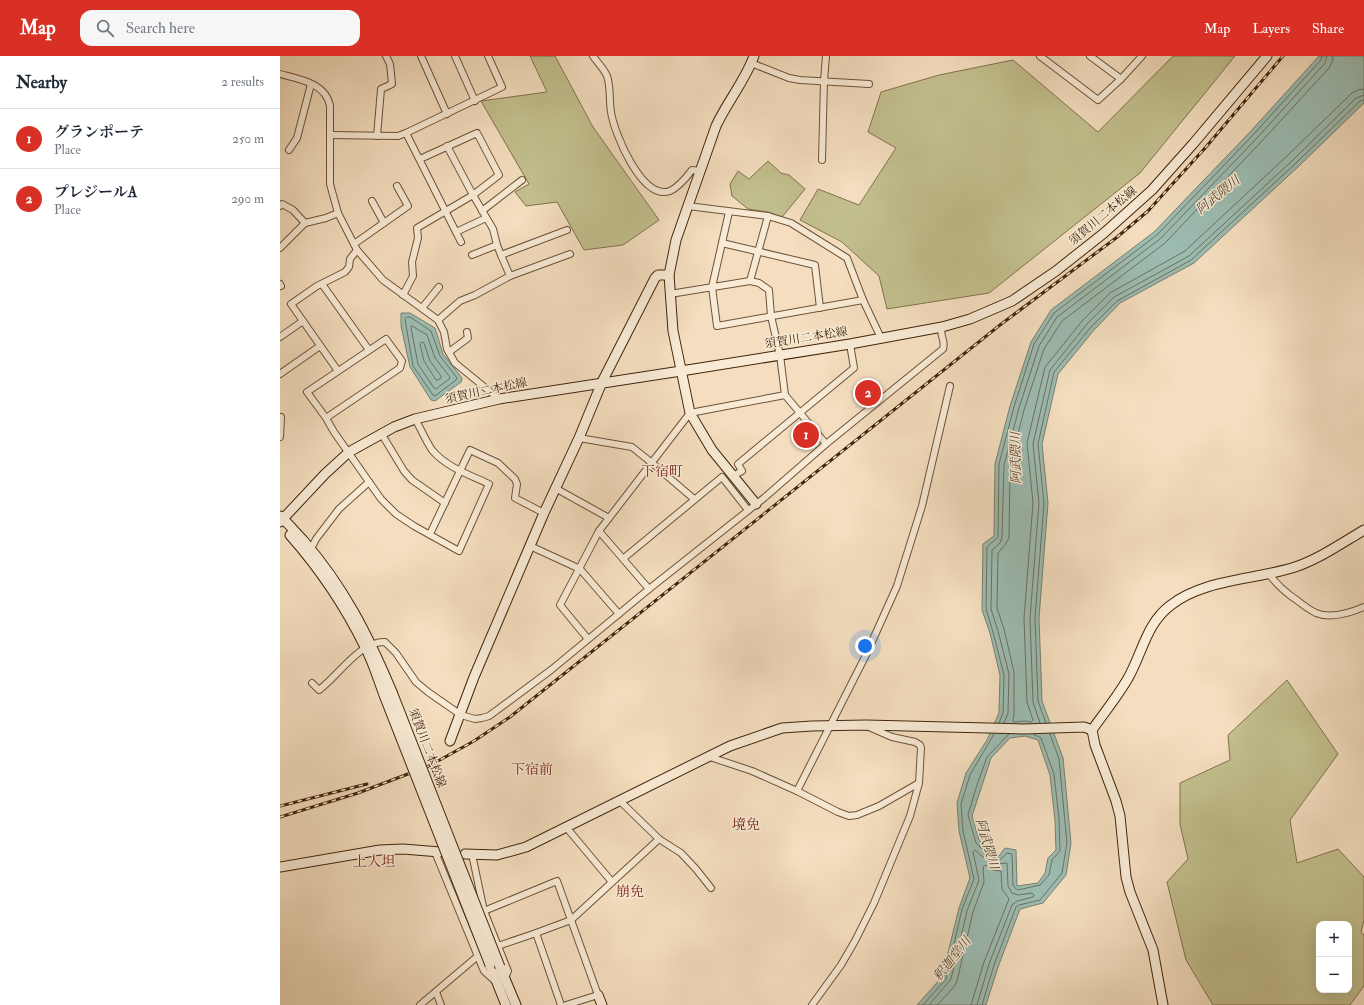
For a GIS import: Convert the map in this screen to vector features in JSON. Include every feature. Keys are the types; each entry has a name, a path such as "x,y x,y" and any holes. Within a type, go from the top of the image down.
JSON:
{"street":[{"path":"377,136 381,89 392,84 390,64 386,56"},
{"path":"421,56 447,114"},
{"path":"455,56 475,101"},
{"path":"330,135 398,136 475,101 502,87 488,56"},
{"path":"593,56 607,75 610,112 622,148 629,162 648,185 661,192 669,191 679,186 692,170 701,171"},
{"path":"822,160 826,56"},
{"path":"1040,56 1098,100 1121,79 1141,56"},
{"path":"1090,56 1121,79"},
{"name":"須賀川二本松線","path":"281,520 325,474 349,452 381,433 415,419 499,399 850,344 942,327 970,319 1012,301 1056,271 1104,233 1152,190 1267,56"},
{"path":"756,504 712,450 690,413 673,331 670,294 669,275 676,240 723,110 752,60 789,78 869,84"},
{"path":"280,74 311,84 322,91 329,99 330,184 338,213 357,250 383,280 438,320 444,332 449,352 455,363 499,399"},
{"path":"289,150 297,138 311,84"},
{"path":"404,296 413,276 412,262 418,238 417,228 473,195 499,176 477,132 420,160"},
{"path":"406,133 461,242"},
{"path":"447,146 493,229 497,245 510,276"},
{"path":"482,210 522,180"},
{"path":"354,244 408,206 397,186"},
{"path":"372,201 384,223"},
{"path":"280,206 282,204 293,210 305,223"},
{"path":"688,206 768,216 790,223 847,258 863,300 882,338"},
{"path":"730,212 712,287 716,326 863,300"},
{"path":"280,248 305,223 326,218 338,213"},
{"path":"750,281 768,216"},
{"path":"456,232 486,218"},
{"path":"502,255 567,230"},
{"path":"722,243 815,265 820,308"},
{"path":"472,255 497,245"},
{"path":"338,371 291,304 317,286 346,272 349,267 350,259 357,250"},
{"path":"438,320 460,301 475,295 510,276 570,254"},
{"path":"450,741 474,677 602,382 655,278 658,275 669,275"},
{"path":"670,294 750,281 760,283 769,290 771,316 780,355 785,395 826,444"},
{"path":"322,284 369,350"},
{"path":"422,308 439,287"},
{"path":"280,337 303,321"},
{"path":"312,683 319,690 329,682 354,656 368,646 379,642 385,642 396,654 416,682 461,715 475,719 489,716 530,687 648,589 756,504 826,444 943,349 945,345 940,333 942,327"},
{"path":"449,352 468,338 467,332"},
{"path":"326,418 400,368 402,361 386,339 307,392 381,499 396,514 414,526 459,550 489,484 459,470 440,458 432,449 415,419"},
{"path":"733,476 742,471 738,464 854,368 850,344"},
{"path":"280,374 320,346"},
{"path":"797,791 866,655 897,586 922,506 950,386"},
{"path":"588,639 560,605 599,531 690,413 785,395"},
{"path":"280,417 280,437"},
{"path":"381,433 404,471 412,480 445,503"},
{"path":"579,438 632,447 694,499"},
{"path":"430,534 459,470 470,450 498,463 515,479 517,484 515,498 544,513"},
{"path":"624,558 722,477 748,510"},
{"path":"311,549 316,539 339,509 369,482"},
{"path":"555,488 609,518"},
{"name":"須賀川二本松線","path":"281,520 311,549 345,596 388,693 500,967 506,1005"},
{"name":"須賀川二本松線","path":"281,520 340,600 368,646"},
{"path":"1163,1005 1152,950 1130,892 1126,877 1120,816 1095,744 1092,730 1127,681 1146,636 1154,623 1170,605 1188,594 1209,587 1295,567 1315,558 1364,530"},
{"path":"599,531 624,558 648,589"},
{"path":"530,546 580,569 619,614"},
{"path":"1269,574 1286,592 1316,613 1338,615 1349,613 1364,607"},
{"name":"須賀川二本松線","path":"388,693 490,965 510,992 516,1005"},
{"path":"812,1005 844,959 874,904 910,816 919,783 920,744 903,741 866,725"},
{"path":"280,867 380,850 438,852 484,971 501,981 508,971 484,911 468,854 496,855 514,851 566,828 737,744 782,728 866,725 1023,730 1084,727 1092,730"},
{"path":"710,757 752,771 849,816 857,815 880,806 919,783"},
{"path":"620,801 659,839 681,853 711,888"},
{"path":"566,828 612,882"},
{"path":"498,946 536,934 571,920 659,839"},
{"path":"484,911 558,881 602,1005"},
{"path":"536,934 561,1005"},
{"path":"420,1005 479,956"},
{"path":"436,992 441,1005"},
{"path":"510,992 508,1000 510,1005"},
{"path":"566,1005 598,995"}],"shaded area":[{"path":"530,56 555,56 593,127 659,220 623,245 584,250 557,202 526,206 515,192 529,184 481,101 547,92"},
{"path":"1173,56 1235,56 1140,173 989,293 887,309 879,276 842,242 800,220 818,189 859,205 896,148 868,132 881,92 939,75 1013,60 1098,132"},
{"path":"768,161 781,173 789,175 805,189 782,217 768,212 748,209 732,196 730,184 738,171 749,179"},
{"path":"1287,680 1338,754 1290,820 1297,863 1338,849 1364,877 1364,920 1361,932 1364,935 1364,987 1350,1005 1213,1005 1186,960 1167,882 1188,859 1180,824 1180,783 1230,760 1228,735"}],"water":[{"path":"1319,56 1364,56 1364,103 1299,166 1194,263 1120,303 1094,330 1058,374 1042,444 1048,503 1039,618 1042,701 1063,758 1071,843 1066,875 1043,903 1020,909 998,967 986,1005 917,1005 942,977 959,908 970,878 959,831 957,803 966,773 987,740 999,713 1000,675 990,633 982,610 983,544 994,536 995,464 1010,406 1031,342 1051,310 1154,232 1250,132","holes":["1025,736 1038,740 1050,775 1055,820 1056,850 1048,858 1045,873 1038,883 1017,886 1016,850 1005,848 999,856 989,850 979,840 972,816 991,758 1010,738"]},
{"path":"401,313 410,313 435,328 443,354 462,378 461,382 435,401 431,400 410,367 401,326"}],"railway":[{"path":"280,817 358,793 429,766 474,741 510,717 1000,325 1116,238 1148,211 1206,147 1283,56"},
{"path":"280,806 367,784"}],"place":[{"name":"プレジールA","path":"868,393"},
{"name":"グランポーテ","path":"806,435"}],"district":[{"name":"下宿町","path":"662,471"},
{"name":"下宿前","path":"532,769"},
{"name":"境免","path":"746,824"},
{"name":"上人坦","path":"374,861"},
{"name":"崩免","path":"630,891"}],"water label":[{"name":"阿武隈川","path":"1218,195"},
{"name":"阿武隈川","path":"1016,458"},
{"name":"阿武隈川","path":"987,844"},
{"name":"釈迦堂川","path":"952,959"}]}
